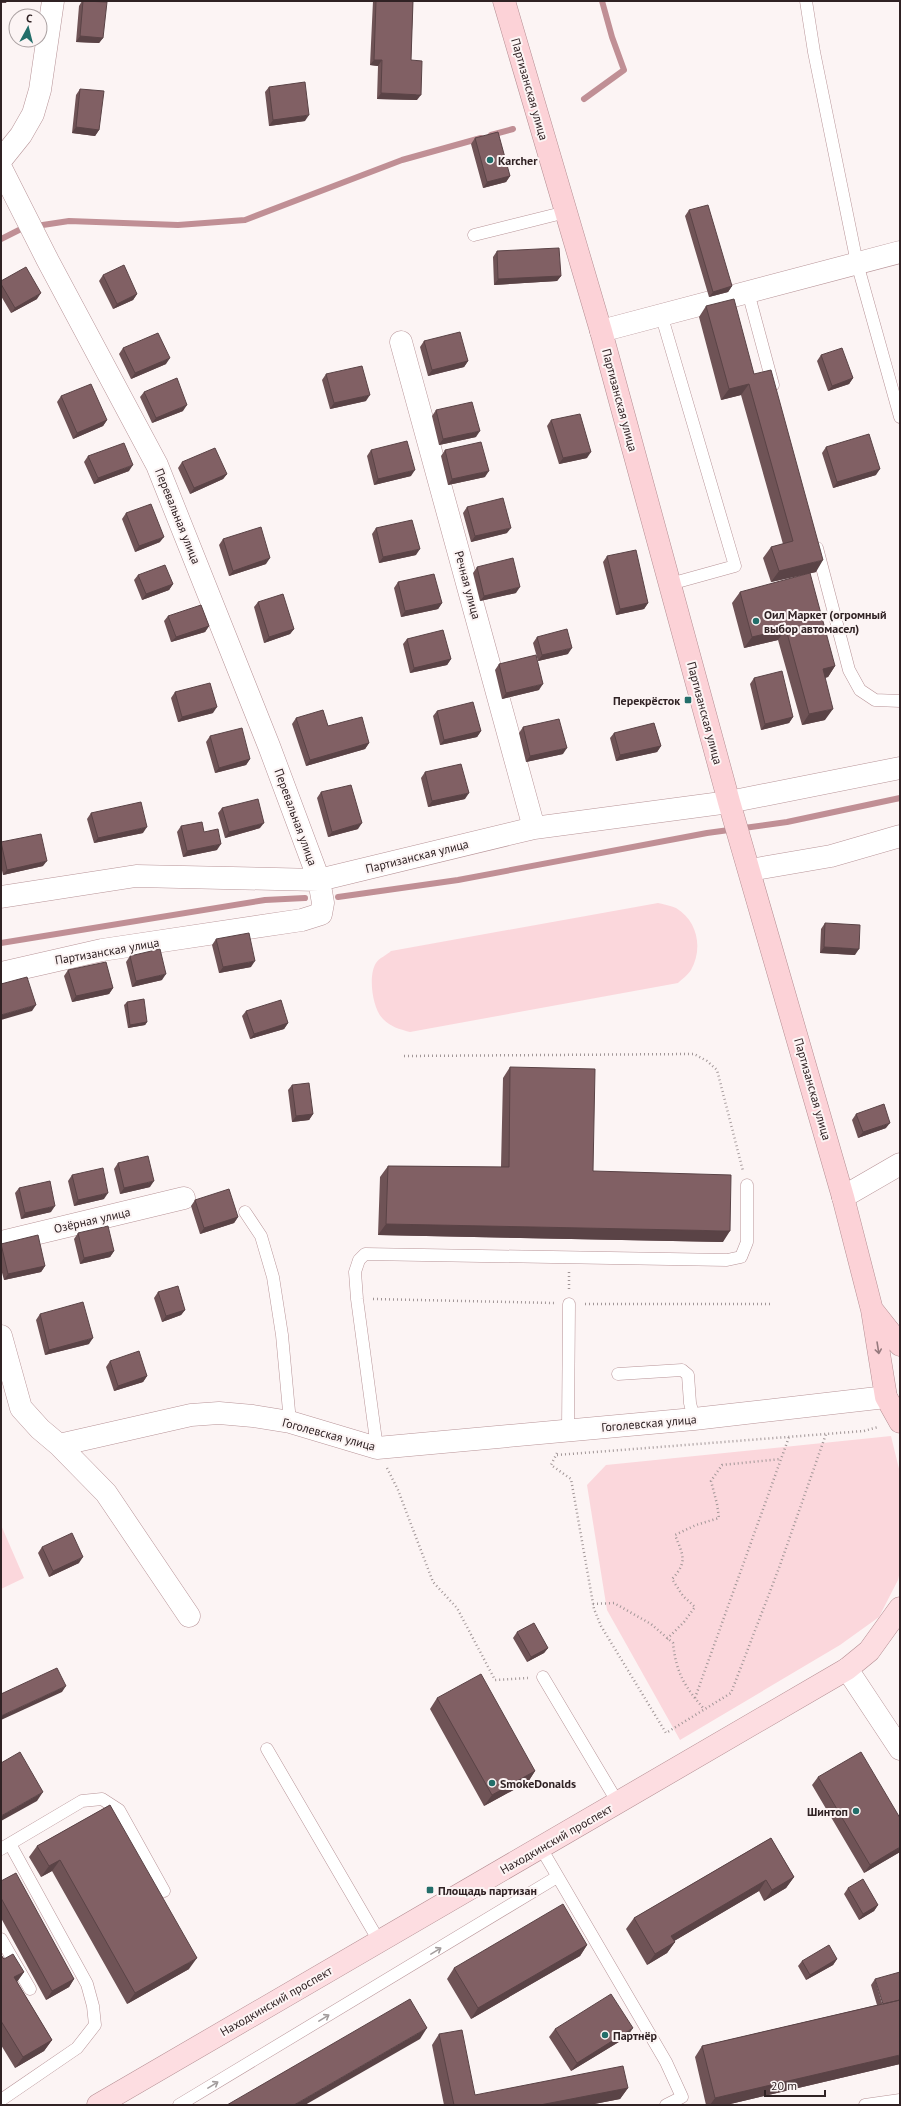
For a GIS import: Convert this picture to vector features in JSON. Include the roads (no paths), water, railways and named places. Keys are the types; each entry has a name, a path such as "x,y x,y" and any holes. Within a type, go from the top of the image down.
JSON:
{"highway":[{"name":"Партизанская улица","path":"504,1 601,330 731,808 843,1197 872,1310 886,1397 900,1421"},
{"name":"Партизанская улица","path":"872,1310 900,1345"}],"main road":[{"path":"847,1669 869,1651 900,1608"},
{"path":"847,1669 854,1667 900,1636"},
{"name":"Находкинский проспект","path":"98,2105 847,1669"}],"street":[{"path":"1,160 21,135 34,114 40,90 54,1"},
{"name":"Перевальная улица","path":"1,168 47,259 158,465 269,746 319,880"},
{"path":"601,330 900,252"},
{"name":"Речная улица","path":"401,342 534,828"},
{"name":"Партизанская улица","path":"1,897 136,876 319,880 534,828 731,808 900,768"},
{"path":"748,864 831,856 900,836"},
{"name":"Партизанская улица","path":"1,973 102,950 302,920 321,914 323,903 319,880"},
{"path":"843,1197 900,1164"},
{"name":"Озёрная улица","path":"1,1242 184,1198"},
{"path":"1,1336 21,1408 40,1429 59,1445 106,1493 189,1616"},
{"name":"Гоголевская улица","path":"59,1445 191,1415 219,1413 290,1422 377,1448 568,1429 694,1419 886,1397"},
{"path":"847,1669 900,1749"}],"lane":[{"path":"806,1 816,60 857,263 900,417"},
{"path":"474,235 566,212"},
{"path":"748,292 777,400"},
{"path":"662,314 735,566 670,584"},
{"path":"814,539 849,670 860,690 875,700 900,701"},
{"path":"377,1448 357,1299 355,1272 359,1260 365,1254 727,1260 742,1257 747,1242 747,1185"},
{"path":"245,1212 261,1236 273,1277 282,1335 290,1422"},
{"path":"568,1429 569,1304"},
{"path":"618,1374 682,1370 688,1375 690,1403 694,1419"},
{"path":"543,1677 618,1803"},
{"path":"267,1749 378,1941"},
{"path":"1,2100 77,2048 95,2025 93,2006 87,1984 6,1847 82,1801 102,1799 119,1810 164,1891"},
{"path":"540,1848 666,2062 685,2101 666,2105"},
{"path":"180,2105 557,1877"},
{"path":"1,1939 30,1989"},
{"path":"865,2105 900,2100"}],"waterway":[{"path":"584,99 624,70 612,37 602,1"},
{"path":"491,135 513,129"},
{"path":"1,239 23,228 69,221 178,225 245,220 402,160 481,138"},
{"path":"338,897 458,880 707,833 787,822 900,798"},
{"path":"1,943 265,900 305,898"}],"place":[{"name":"Karcher","path":"490,160"},
{"name":"Оил Маркет (огромный выбор автомасел)","path":"756,621"},
{"name":"Перекрёсток","path":"688,700"},
{"name":"SmokeDonalds","path":"492,1783"},
{"name":"Шинтоп","path":"856,1811"},
{"name":"Площадь партизан","path":"430,1890"},
{"name":"Партнёр","path":"605,2035"}]}
